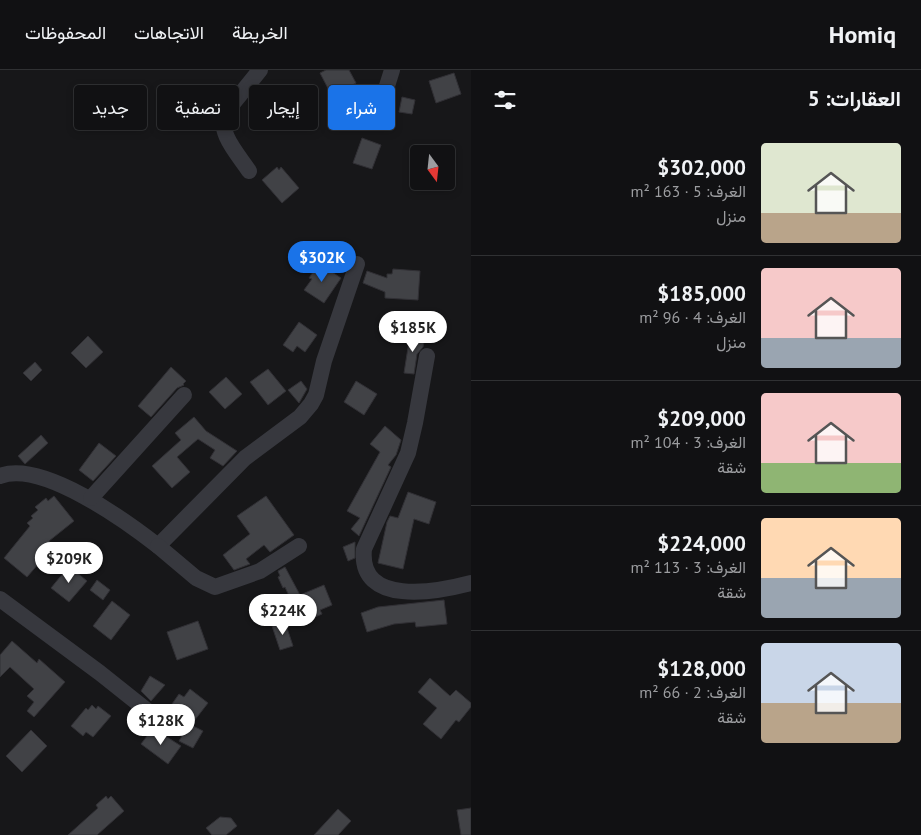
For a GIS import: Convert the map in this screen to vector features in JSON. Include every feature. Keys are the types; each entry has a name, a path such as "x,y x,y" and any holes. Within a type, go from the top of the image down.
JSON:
{"street":[{"path":"249,171 225,132 222,119 260,70"},
{"path":"387,85 392,70"},
{"path":"158,546 244,458 300,417 311,404 316,395 324,360 357,264"},
{"path":"427,356 408,453 366,542 362,562 373,581 384,588 425,592 471,583"},
{"path":"90,498 184,395"},
{"path":"0,476 17,474 34,477 90,498 158,546 196,578 215,587 260,572 299,546"},
{"path":"0,600 100,673 164,724"}],"building":[{"path":"326,70 349,70 356,83 352,85 328,85 328,88 320,73"},
{"path":"454,73 461,94 436,103 429,81"},
{"path":"402,97 415,100 412,114 399,112"},
{"path":"362,138 381,145 372,169 353,163"},
{"path":"277,167 279,170 281,167 299,188 282,203 262,180"},
{"path":"319,263 341,278 324,303 304,290 312,279 309,278"},
{"path":"393,269 420,271 418,300 385,298 385,292 363,283 367,271 387,278 387,274 392,274"},
{"path":"299,322 317,335 305,352 297,346 293,352 283,345"},
{"path":"410,335 425,337 423,347 417,354 414,374 404,373"},
{"path":"88,336 103,352 86,368 71,353"},
{"path":"35,362 42,370 31,381 23,373"},
{"path":"171,367 186,381 184,385 177,388 151,417 138,406"},
{"path":"268,369 286,391 268,405 250,382"},
{"path":"226,377 242,394 225,409 209,392"},
{"path":"301,381 307,389 299,403 288,390"},
{"path":"356,381 377,394 364,415 344,402"},
{"path":"194,417 206,431 237,451 223,466 210,458 215,450 198,439 177,457 190,472 172,488 152,466 181,440 175,433"},
{"path":"385,426 401,440 396,455 388,465 391,467 359,536 351,529 360,518 347,511 380,452 370,444"},
{"path":"41,435 48,443 25,464 18,456"},
{"path":"99,443 116,456 93,481 79,470"},
{"path":"408,492 436,502 429,524 414,519 403,569 378,563 387,522 390,516 398,518"},
{"path":"54,496 74,521 49,541 66,558 58,566 47,554 27,577 4,558 30,526 27,523 38,510 35,507 46,498 48,501"},
{"path":"266,496 294,535 270,552 264,545 246,559 250,564 234,570 223,555 250,534 237,516"},
{"path":"355,542 355,558 348,561 343,547"},
{"path":"69,566 87,581 69,602 51,588"},
{"path":"285,567 300,595 324,585 332,605 320,610 322,614 301,623 285,587 283,588 278,577 280,576 278,571"},
{"path":"97,580 110,590 103,600 90,590"},
{"path":"444,600 447,624 416,627 415,622 394,624 367,632 361,613 378,607"},
{"path":"112,601 130,615 111,640 93,626"},
{"path":"198,621 208,649 177,660 167,632"},
{"path":"285,622 293,646 280,650 272,626"},
{"path":"12,641 37,663 39,659 65,682 34,717 27,711 34,702 27,696 34,689 10,667 0,677 0,655"},
{"path":"150,676 165,685 151,701 141,691"},
{"path":"430,678 450,696 456,690 471,703 471,707 459,722 456,720 441,739 423,724 437,708 418,692"},
{"path":"190,689 208,703 194,721 172,704 179,694 184,697"},
{"path":"92,705 96,709 98,706 111,716 93,737 86,732 83,736 71,726 86,708 88,710"},
{"path":"189,724 203,731 193,748 179,741"},
{"path":"153,728 181,746 168,764 141,744"},
{"path":"31,730 47,746 22,772 6,756"},
{"path":"106,796 108,799 111,796 124,811 97,835 68,835 98,808 96,805"},
{"path":"471,808 471,835 461,835 457,810"},
{"path":"338,809 351,821 338,835 314,835"},
{"path":"220,817 231,818 237,826 226,835 212,835 206,828"}]}
